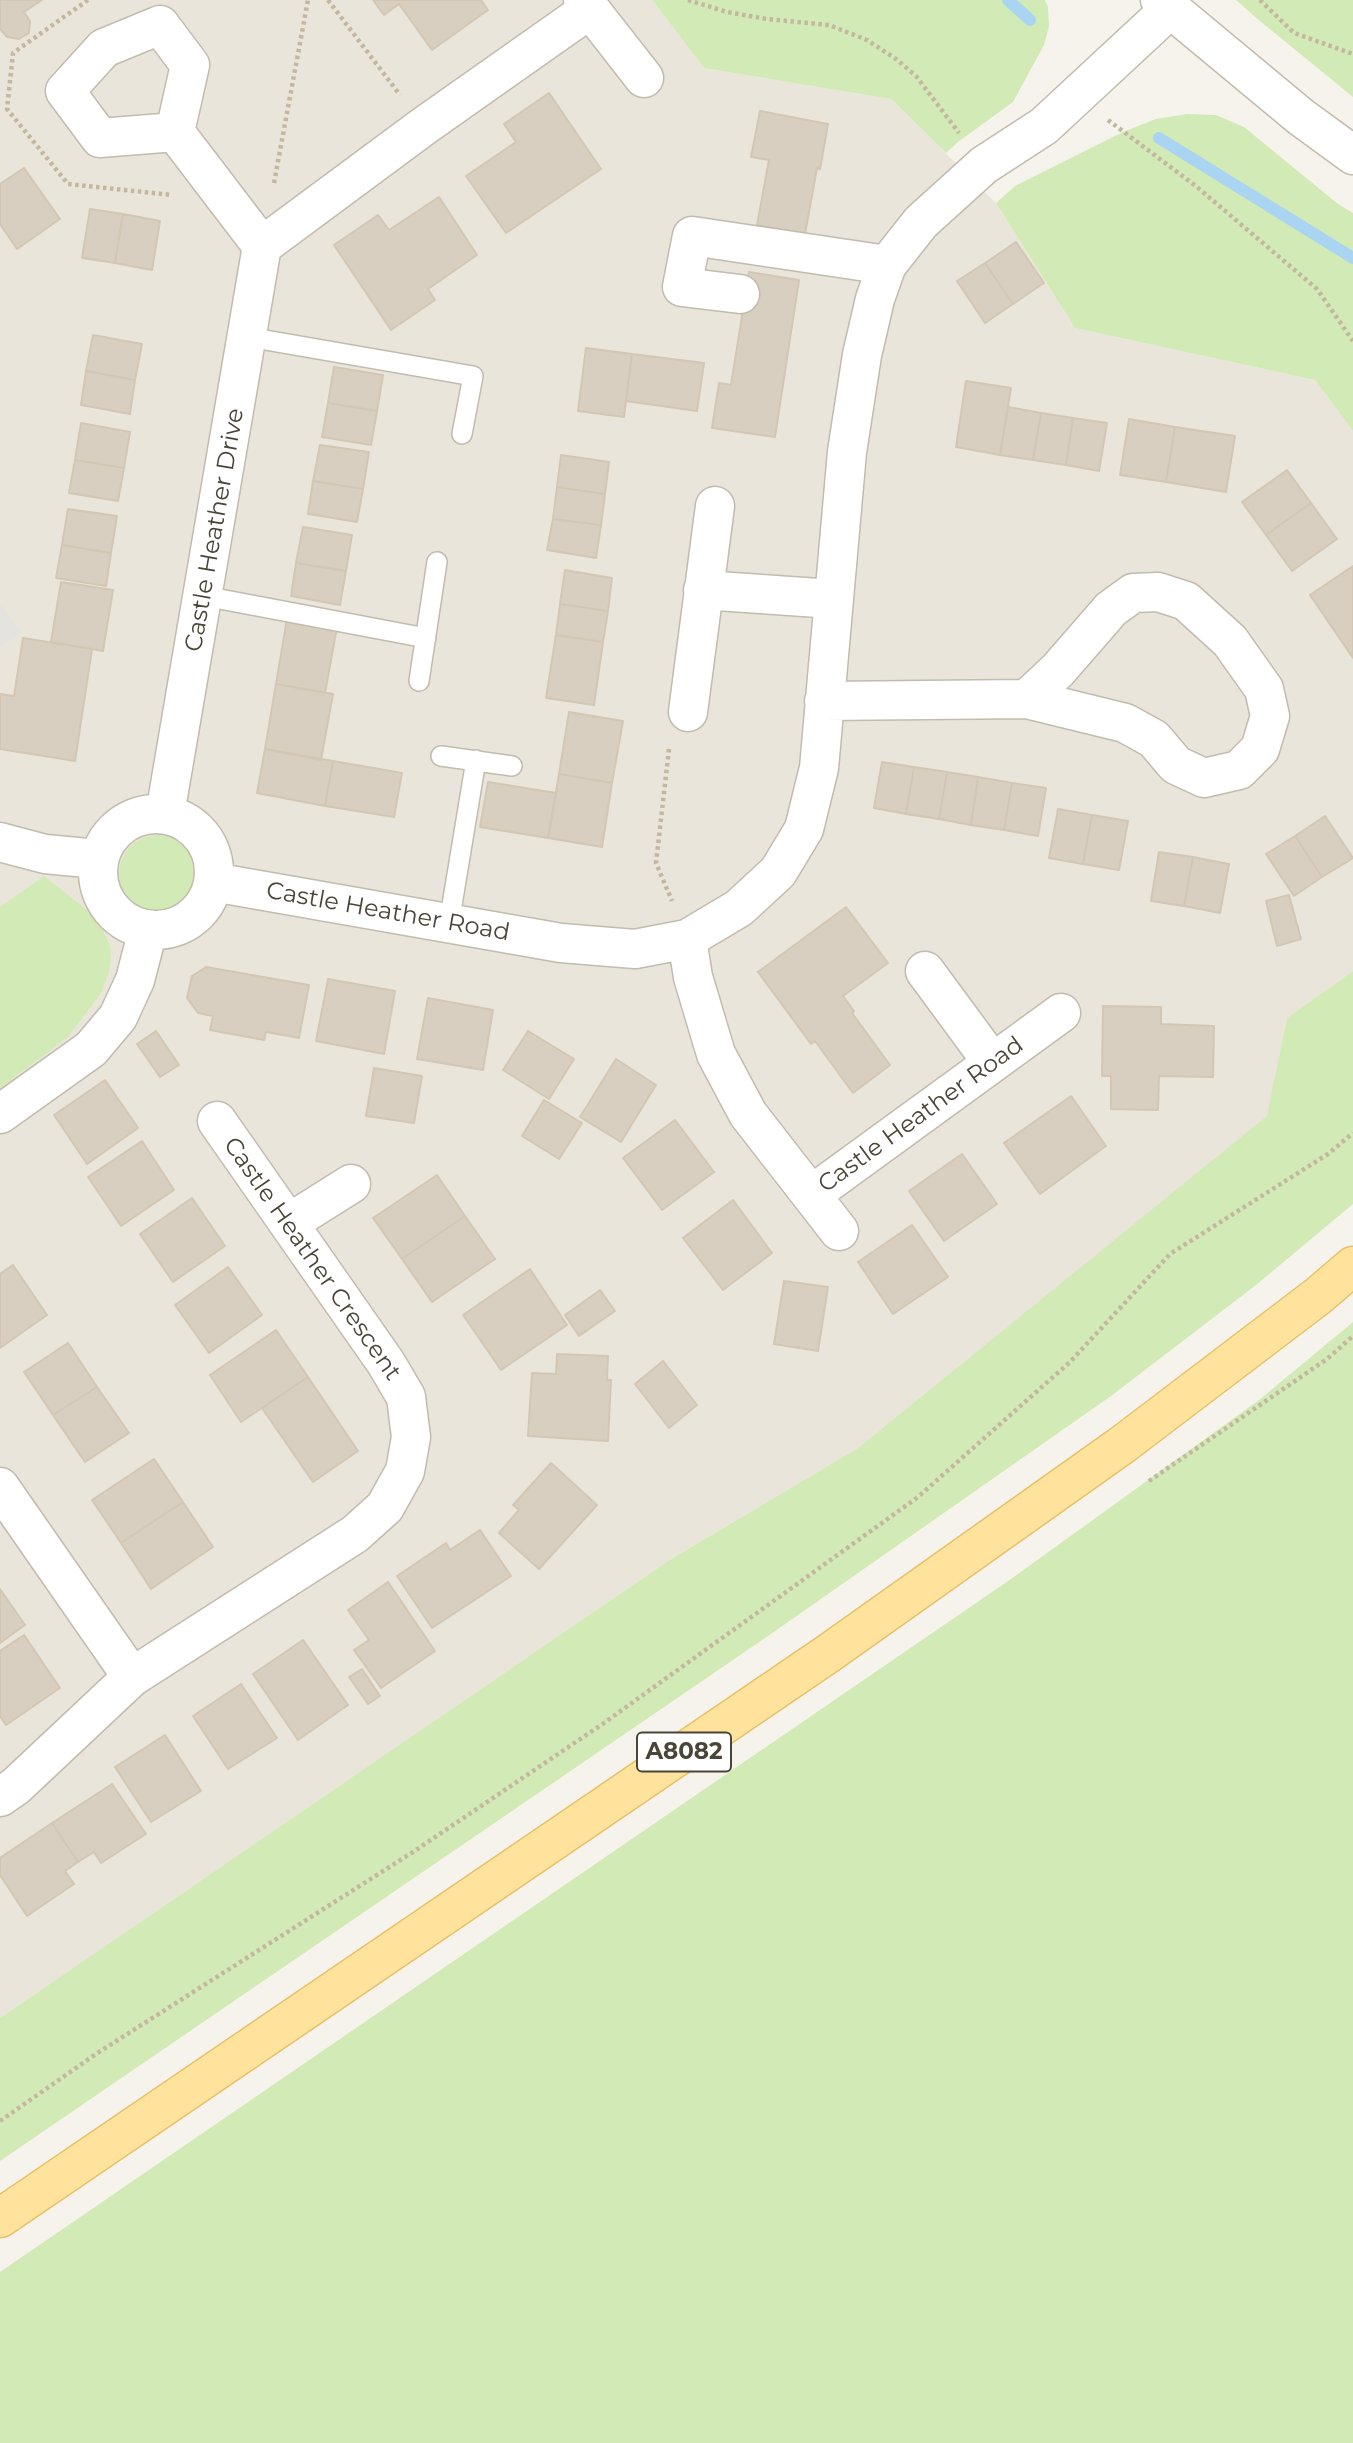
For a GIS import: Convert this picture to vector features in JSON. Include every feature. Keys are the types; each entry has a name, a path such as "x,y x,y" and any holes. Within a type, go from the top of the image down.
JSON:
{"main road":[{"name":"A8082","path":"0,2218 829,1653 1122,1445 1318,1296 1353,1266"}],"street":[{"path":"175,132 262,246 587,4 644,78"},
{"path":"1165,4 1301,117 1353,155"},
{"name":"Castle Heather Road","path":"213,882 561,943 635,949 687,939 739,908 778,872 804,829 819,768 847,452 862,355 875,299 887,265 921,222 984,165 1044,126 1077,96 1165,4"},
{"path":"740,294 682,287 692,236 887,265"},
{"name":"Castle Heather Drive","path":"165,814 262,246"},
{"path":"688,712 715,506"},
{"path":"702,590 833,599"},
{"path":"824,701 1027,699 1125,723 1154,739 1176,765 1204,778 1239,770 1260,749 1270,716 1264,689 1230,641 1186,601 1158,592 1133,593 1111,609 1058,670 1027,699"},
{"path":"148,814 165,814 183,820 198,831 211,855 213,882 208,898 197,913 183,923 166,929 148,930 130,924 114,913 103,897 97,878 98,859 105,843 116,829 130,819 148,814"},
{"path":"0,842 45,854 98,859"},
{"path":"0,1114 91,1049 118,1017 135,980 148,930"},
{"name":"Castle Heather Road","path":"687,939 693,977 716,1054 748,1114 811,1195 1061,1013"},
{"path":"925,971 992,1062"},
{"name":"Castle Heather Crescent","path":"0,1797 16,1786 132,1677 355,1534 386,1507 405,1471 411,1437 406,1397 386,1363 217,1121"},
{"path":"289,1223 351,1184"},
{"path":"811,1195 839,1231"},
{"path":"5,1503 132,1677"}],"lane":[{"path":"248,337 473,376 462,434"},
{"path":"419,681 437,562"},
{"path":"204,596 426,638"},
{"path":"441,756 512,766"},
{"path":"449,923 476,760"}],"path":[{"path":"88,0 13,53 7,109 68,184 182,197"},
{"path":"262,246 308,0"},
{"path":"328,0 424,126"},
{"path":"688,0 727,12 829,25 867,40 916,76 984,165"},
{"path":"1260,0 1294,33 1353,54"},
{"path":"1077,96 1197,187 1317,289 1353,341"},
{"path":"687,939 656,863 670,735 688,712"},
{"path":"0,2121 99,2052 413,1852 604,1723 918,1497 1070,1362 1170,1254 1328,1154 1353,1133"}],"shaded area":[{"path":"0,0 652,0 704,68 891,99 996,203 1075,328 1315,380 1353,431 1353,971 1287,1018 1268,1116 858,1448 668,1561 0,2018"},
{"path":"0,603 21,632 0,647"}],"green space":[{"path":"652,0 1045,0 1049,26 1044,45 1013,102 946,153 891,99 704,68"},
{"path":"1236,0 1353,0 1353,97 1260,21"},
{"path":"1187,114 1216,115 1244,127 1338,204 1353,213 1353,431 1315,380 1075,328 996,203 1015,186 1123,132 1156,119"},
{"path":"158,835 173,838 185,847 194,859 197,874 194,889 185,901 173,910 158,913 143,910 131,901 122,889 119,874 122,859 131,847 143,838"},
{"path":"44,876 97,918 110,946 109,972 101,993 68,1037 0,1088 0,907"},
{"path":"1353,971 1353,1204 1256,1285 1111,1396 768,1636 0,2161 0,2018 668,1561 858,1448 1267,1116 1287,1018"},
{"path":"1353,1322 1353,2443 0,2443 0,2272 1011,1579 1259,1400"}],"building":[{"path":"0,0 42,0 24,12 30,21 29,33 19,39 7,37 0,29"},
{"path":"373,0 481,0 488,10 432,50 399,4 384,15"},
{"path":"549,93 601,169 506,233 466,176 516,142 504,124"},
{"path":"760,111 828,124 805,234 757,225 769,160 751,157"},
{"path":"24,168 60,219 17,249 0,224 0,184"},
{"path":"439,197 477,255 428,289 435,300 391,330 334,245 378,215 389,230"},
{"path":"90,209 123,214 115,263 82,258"},
{"path":"123,214 160,221 152,270 115,263"},
{"path":"1016,242 1044,283 1013,304 985,263"},
{"path":"985,263 1013,304 985,323 957,281"},
{"path":"749,272 799,280 775,437 712,428 719,383 731,385"},
{"path":"93,335 142,344 135,380 86,371"},
{"path":"586,348 632,354 624,417 578,411"},
{"path":"632,354 704,363 697,411 626,401"},
{"path":"334,367 383,375 377,411 328,403"},
{"path":"86,371 135,380 130,414 81,405"},
{"path":"966,381 1011,388 1000,455 956,447"},
{"path":"328,403 377,411 371,445 322,437"},
{"path":"1008,407 1041,413 1033,460 1000,455"},
{"path":"1041,413 1073,418 1066,465 1033,460"},
{"path":"1073,418 1107,423 1099,471 1066,465"},
{"path":"1129,419 1175,427 1166,482 1120,475"},
{"path":"81,423 130,432 124,468 75,460"},
{"path":"1175,427 1235,436 1226,492 1166,482"},
{"path":"320,445 369,452 363,489 313,481"},
{"path":"561,455 609,462 605,494 557,487"},
{"path":"75,460 124,468 118,501 69,493"},
{"path":"1287,470 1311,503 1266,535 1242,502"},
{"path":"313,481 363,489 357,522 308,514"},
{"path":"557,487 605,494 601,525 553,519"},
{"path":"1311,503 1337,539 1292,571 1266,535"},
{"path":"68,509 117,516 111,553 62,545"},
{"path":"553,519 601,525 596,558 547,550"},
{"path":"303,527 352,535 346,571 296,563"},
{"path":"62,545 111,553 106,586 56,578"},
{"path":"296,563 346,571 340,605 291,596"},
{"path":"1353,566 1353,658 1310,595"},
{"path":"565,570 612,578 608,611 560,604"},
{"path":"61,582 113,590 103,651 51,642"},
{"path":"560,604 608,611 603,642 556,635"},
{"path":"287,619 337,627 325,693 276,684"},
{"path":"556,635 603,642 594,705 546,698"},
{"path":"23,638 92,649 75,761 0,749 0,694 14,696"},
{"path":"276,684 333,694 321,760 265,749"},
{"path":"569,712 623,721 612,783 559,774"},
{"path":"265,749 333,761 325,806 257,793"},
{"path":"333,761 402,773 394,817 325,806"},
{"path":"882,762 914,767 906,814 874,808"},
{"path":"914,767 947,772 939,819 906,814"},
{"path":"947,772 978,777 971,825 939,819"},
{"path":"559,774 612,783 602,847 548,838"},
{"path":"978,777 1012,783 1004,830 971,825"},
{"path":"488,782 556,793 548,838 480,827"},
{"path":"1012,783 1046,788 1038,836 1004,830"},
{"path":"1058,809 1092,815 1083,864 1049,858"},
{"path":"1092,815 1128,821 1119,870 1083,864"},
{"path":"1325,816 1353,858 1322,877 1295,836"},
{"path":"1295,836 1322,877 1294,896 1266,854"},
{"path":"1159,852 1193,857 1184,906 1151,901"},
{"path":"1193,857 1229,864 1220,913 1184,906"},
{"path":"1289,895 1301,939 1277,946 1266,901"},
{"path":"846,907 888,963 843,996 854,1011 852,1013 890,1065 853,1093 815,1041 811,1044 758,972"},
{"path":"206,967 309,985 299,1038 266,1032 264,1040 210,1030 213,1016 198,1013 187,998 192,976"},
{"path":"328,979 395,991 384,1054 316,1041"},
{"path":"428,998 493,1010 483,1070 417,1059"},
{"path":"1103,1006 1161,1007 1161,1024 1214,1026 1213,1077 1159,1076 1158,1110 1111,1109 1111,1076 1102,1076"},
{"path":"156,1031 179,1065 160,1077 137,1044"},
{"path":"528,1031 574,1059 549,1099 503,1070"},
{"path":"616,1059 656,1085 621,1142 580,1117"},
{"path":"374,1068 422,1076 414,1123 366,1116"},
{"path":"105,1080 138,1128 87,1164 54,1115"},
{"path":"1071,1096 1106,1146 1040,1194 1004,1143"},
{"path":"544,1100 582,1123 559,1159 522,1136"},
{"path":"675,1120 714,1172 662,1210 623,1158"},
{"path":"142,1141 174,1190 121,1226 88,1177"},
{"path":"962,1154 997,1204 944,1241 909,1191"},
{"path":"437,1175 465,1216 402,1259 373,1218"},
{"path":"192,1198 225,1246 173,1282 140,1234"},
{"path":"733,1200 772,1253 723,1290 683,1238"},
{"path":"465,1216 495,1259 432,1302 402,1259"},
{"path":"912,1225 948,1277 893,1314 858,1262"},
{"path":"13,1265 47,1315 0,1348 0,1274"},
{"path":"228,1267 262,1315 209,1353 175,1305"},
{"path":"530,1269 567,1325 501,1370 463,1315"},
{"path":"784,1281 828,1287 818,1351 774,1344"},
{"path":"600,1290 615,1311 579,1336 565,1315"},
{"path":"276,1330 308,1377 241,1422 210,1375"},
{"path":"68,1343 97,1387 53,1415 24,1372"},
{"path":"557,1354 608,1356 607,1380 611,1380 608,1441 528,1436 532,1373 556,1374"},
{"path":"663,1361 697,1405 669,1428 635,1384"},
{"path":"308,1377 358,1451 313,1482 262,1408"},
{"path":"97,1387 129,1433 85,1462 53,1415"},
{"path":"154,1459 183,1502 121,1543 92,1500"},
{"path":"551,1463 597,1505 539,1569 499,1533 519,1510 513,1505"},
{"path":"183,1502 213,1547 151,1589 121,1543"},
{"path":"480,1530 511,1576 432,1628 397,1576 446,1543 450,1550"},
{"path":"388,1582 435,1651 381,1688 354,1650 369,1640 348,1610"},
{"path":"0,1589 25,1625 0,1643"},
{"path":"24,1635 60,1688 6,1725 0,1716 0,1651"},
{"path":"303,1640 348,1705 298,1740 253,1674"},
{"path":"362,1669 380,1696 368,1704 349,1677"},
{"path":"241,1684 277,1738 228,1769 193,1716"},
{"path":"165,1735 201,1791 151,1822 115,1767"},
{"path":"112,1784 146,1834 101,1863 94,1852 78,1862 52,1823"},
{"path":"52,1823 78,1862 65,1871 74,1884 27,1916 0,1875 0,1858"}],"waterway":[{"path":"1008,0 1030,20"},
{"path":"1159,138 1353,258"}]}
